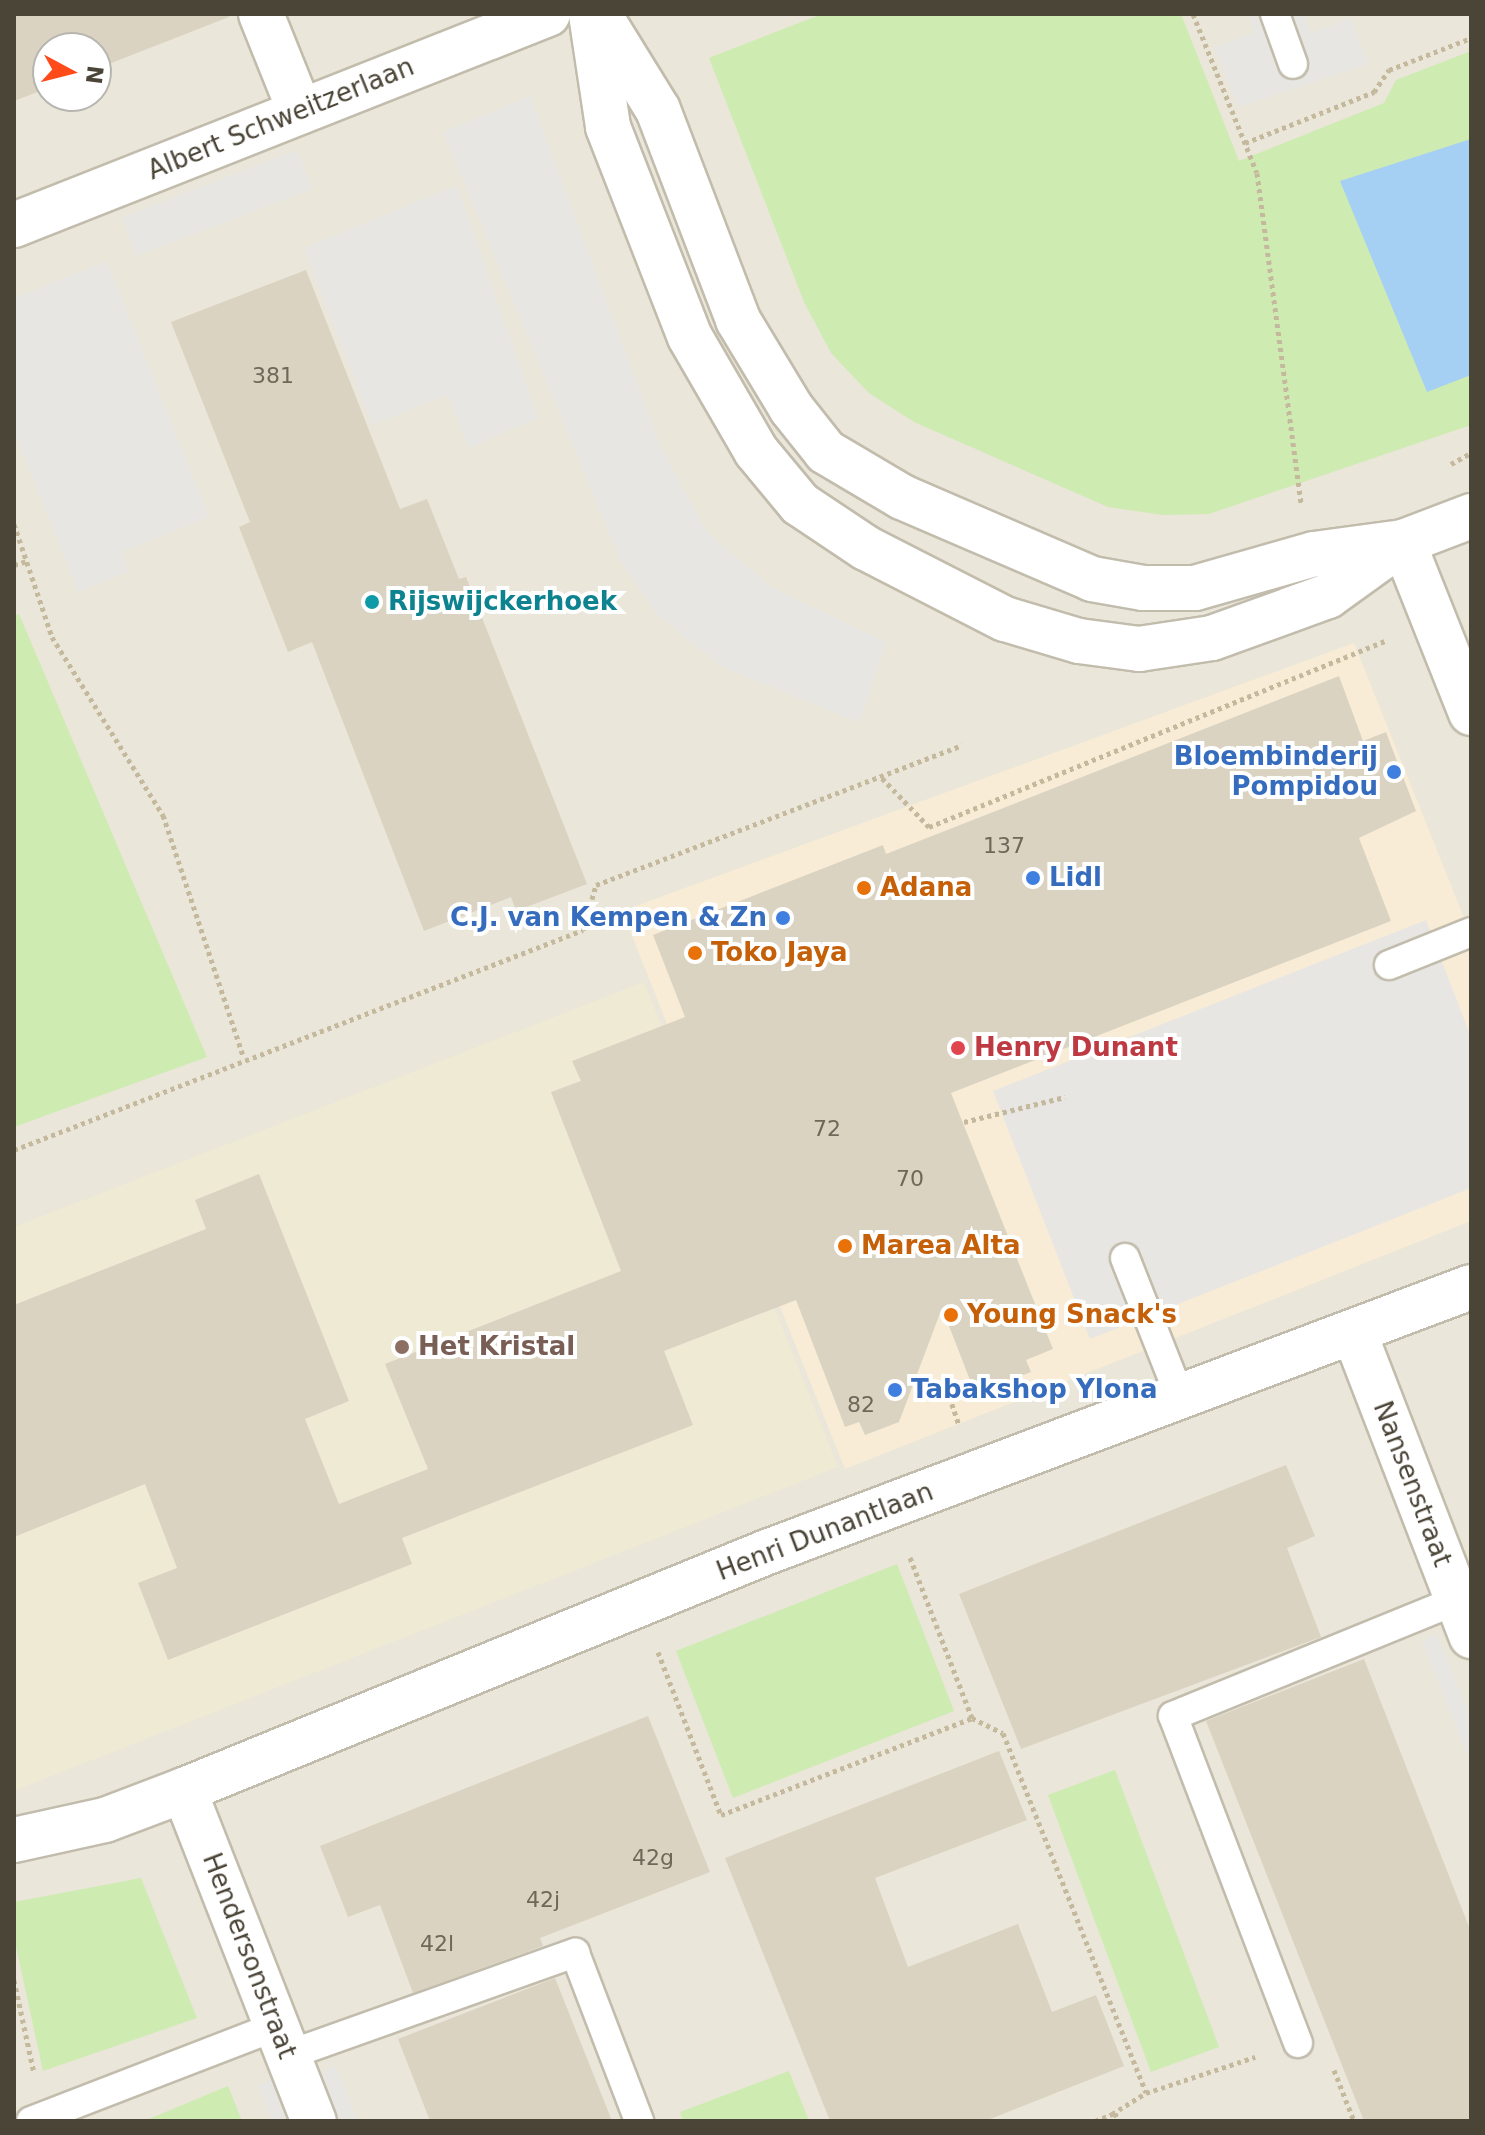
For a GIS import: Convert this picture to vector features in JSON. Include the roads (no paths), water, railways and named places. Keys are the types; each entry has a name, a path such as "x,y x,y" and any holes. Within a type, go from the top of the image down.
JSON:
{"street":[{"path":"261,14 300,111"},
{"name":"Albert Schweitzerlaan","path":"14,225 548,14"},
{"path":"591,14 608,127 690,337 756,451 800,504 866,548 1005,619 1079,641 1139,649 1212,638 1328,596 1403,542"},
{"path":"599,14 658,110 738,320 826,452 902,497 1092,579 1195,588 1314,554 1403,542 1471,516"},
{"path":"1403,542 1471,713"},
{"name":"Henri Dunantlaan","path":"14,1840 105,1820 890,1506 1471,1287"},
{"name":"Nansenstraat","path":"1354,1332 1466,1610"},
{"name":"Hendersonstraat","path":"184,1790 314,2121"}],"lane":[{"path":"1275,14 1293,64"},
{"path":"1389,965 1471,932"},
{"path":"1125,1258 1180,1397"},
{"path":"1298,2043 1173,1716 1466,1610"},
{"path":"37,2119 282,2040 575,1953 639,2121"}],"water":[{"path":"1471,139 1471,375 1427,392 1340,181"}],"place":[{"name":"Rijswijckerhoek","path":"372,602"},
{"name":"Bloembinderij Pompidou","path":"1394,772"},
{"name":"Lidl","path":"1033,878"},
{"name":"Adana","path":"864,888"},
{"name":"C.J. van Kempen & Zn","path":"783,918"},
{"name":"Toko Jaya","path":"695,953"},
{"name":"Henry Dunant","path":"958,1048"},
{"name":"Marea Alta","path":"845,1246"},
{"name":"Young Snack's","path":"951,1315"},
{"name":"Het Kristal","path":"402,1347"},
{"name":"Tabakshop Ylona","path":"895,1390"}]}
